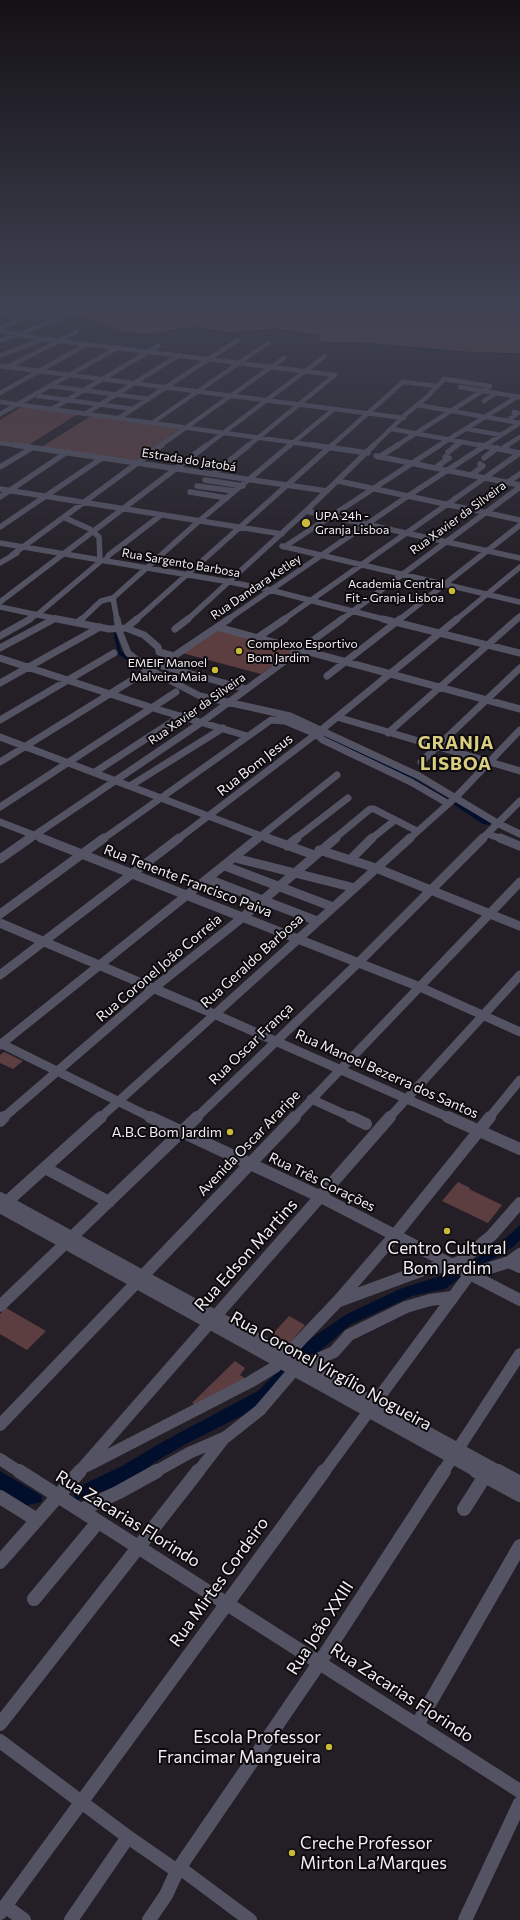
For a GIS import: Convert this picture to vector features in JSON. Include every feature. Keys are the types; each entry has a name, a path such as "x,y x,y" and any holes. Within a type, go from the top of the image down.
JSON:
{"street":[{"path":"0,416 30,399"},
{"path":"0,416 9,409 33,399"},
{"path":"58,399 133,409"},
{"path":"99,399 141,404"},
{"path":"119,418 149,399"},
{"path":"152,423 188,399"},
{"path":"23,547 228,399"},
{"path":"257,399 404,418"},
{"path":"213,474 308,399"},
{"path":"117,629 187,575 385,399"},
{"path":"175,629 230,582 425,399"},
{"path":"379,456 470,399"},
{"path":"484,401 488,399"},
{"path":"284,547 466,428 516,399"},
{"path":"30,400 93,409"},
{"path":"52,409 68,400"},
{"path":"85,414 108,400"},
{"path":"0,602 267,400"},
{"path":"0,402 330,447 367,453 508,482 520,486"},
{"path":"418,405 520,423"},
{"path":"101,416 117,406"},
{"path":"0,408 9,409"},
{"path":"78,622 108,599 334,408"},
{"path":"496,424 505,421 518,413 514,412"},
{"name":"Rua Dandara Ketley","path":"0,762 174,656 408,496 520,423"},
{"path":"466,428 501,435"},
{"path":"483,432 490,428"},
{"path":"392,429 520,453"},
{"path":"484,458 520,438"},
{"path":"435,468 449,458 446,454 462,442"},
{"name":"Estrada do Jatobá","path":"0,443 327,491"},
{"path":"0,468 32,448"},
{"path":"0,497 67,452"},
{"path":"256,638 311,601 520,453"},
{"path":"0,527 102,458"},
{"path":"471,475 483,466 480,464"},
{"path":"508,482 520,472"},
{"path":"206,480 243,486"},
{"path":"338,481 520,520"},
{"path":"197,486 235,491"},
{"name":"Rua Xavier da Silveira","path":"0,859 114,780 202,722 353,612 520,486"},
{"path":"0,490 282,534"},
{"path":"190,492 227,498"},
{"path":"0,563 85,503"},
{"path":"306,511 520,558"},
{"path":"0,636 38,614 109,555 161,515"},
{"path":"65,518 93,532 100,540 102,561"},
{"path":"328,676 520,525"},
{"name":"Rua Sargento Barbosa","path":"0,543 270,590 520,653"},
{"path":"271,544 520,603"},
{"name":"Rua Bom Jesus","path":"0,975 318,733 520,567"},
{"path":"0,591 11,593"},
{"path":"108,599 117,629 128,653 150,670 200,696 280,713 318,733 324,740 520,834"},
{"path":"0,607 144,635 158,647 159,652 174,656"},
{"path":"388,733 486,644 520,616"},
{"path":"0,648 55,618"},
{"path":"0,683 100,627"},
{"path":"217,627 520,709"},
{"path":"0,628 10,630"},
{"path":"0,720 114,653"},
{"path":"0,658 153,708 247,736"},
{"path":"159,665 246,689"},
{"path":"421,762 520,668"},
{"path":"0,807 176,692"},
{"path":"95,772 180,716"},
{"path":"337,717 437,748 520,771"},
{"path":"0,914 262,725 272,720 279,720 318,733"},
{"path":"130,786 223,728"},
{"name":"Rua Geraldo Barbosa","path":"2,1205 451,800 520,730"},
{"path":"0,737 287,846 350,860 376,868 520,926"},
{"path":"0,1044 225,866 337,775"},
{"path":"287,846 348,798"},
{"name":"Rua Oscar França","path":"0,1306 277,1041 499,824 520,801"},
{"name":"Rua Coronel João Correia","path":"0,1121 154,988 263,900 294,872 370,809 374,809 417,831"},
{"path":"350,860 373,837 395,820"},
{"name":"Rua Tenente Francisco Paiva","path":"0,822 358,962 520,1032"},
{"path":"488,834 520,846"},
{"path":"235,858 355,888"},
{"path":"225,866 333,907"},
{"path":"208,879 317,921"},
{"name":"Avenida Oscar Araripe","path":"0,1425 139,1278 420,988 520,882"},
{"name":"Rua Manoel Bezerra dos Santos","path":"0,923 43,943 154,988 277,1041 520,1148"},
{"name":"Rua Edson Martins","path":"0,1562 407,1098 520,974"},
{"name":"Rua Três Corações","path":"0,1044 117,1102 321,1197 520,1300"},
{"path":"82,1469 270,1371 338,1301 395,1236 478,1130 520,1080"},
{"path":"311,1099 366,1124"},
{"path":"44,1168 109,1202"},
{"path":"338,1301 423,1270 452,1265 461,1261 492,1235 520,1204"},
{"name":"Rua Coronel Virgílio Nogueira","path":"2,1205 139,1278 456,1454 520,1483"},
{"path":"470,1274 509,1262 520,1254"},
{"path":"509,1262 520,1267"},
{"name":"Rua Mirtes Cordeiro","path":"3,1909 227,1602 470,1274"},
{"path":"81,1510 226,1436 260,1410 300,1367 337,1350 349,1335 406,1307 430,1300 452,1297"},
{"name":"Rua João XXIII","path":"149,1920 166,1895 179,1870 320,1662 520,1354"},
{"path":"0,1724 226,1436"},
{"name":"Rua Coronel Virgílio Nogueira","path":"456,1454 485,1476 520,1495"},
{"name":"Rua Zacarias Florindo","path":"0,1459 227,1602 519,1791"},
{"path":"464,1509 485,1476"},
{"path":"0,1497 37,1520"},
{"path":"34,1599 98,1522"},
{"path":"417,1725 520,1546"},
{"path":"0,1741 128,1837 179,1870 250,1920"},
{"path":"465,1920 519,1791"},
{"path":"72,1920 128,1837"},
{"path":"3,1909 24,1920"}],"shaded area":[{"path":"23,406 78,414 27,446 0,442 0,420"},
{"path":"91,416 182,429 136,461 40,448"},
{"name":"Complexo Esportivo Bom Jardim","path":"216,629 295,650 261,674 182,653"},
{"path":"4,1052 23,1061 13,1069 0,1063 0,1055"},
{"path":"458,1182 502,1205 488,1223 442,1201"},
{"path":"6,1308 46,1331 27,1350 0,1334 0,1314"},
{"path":"289,1316 305,1325 287,1346 270,1337"},
{"path":"235,1361 245,1368 240,1375 248,1380 196,1405 192,1403"}],"water":[{"path":"113,630 116,630 121,651 147,670 142,670 118,654"},
{"path":"319,733 412,777 449,799 446,802 317,735"},
{"path":"455,802 491,823 489,825 483,824 453,804"},
{"path":"520,1225 520,1240 513,1247 478,1268 461,1268 504,1240"},
{"path":"455,1271 464,1275 445,1289 412,1296 350,1325 320,1351 306,1358 300,1360 292,1356 310,1339 347,1314 400,1289"},
{"path":"281,1368 286,1371 282,1377 251,1411 184,1445 155,1462 140,1474 117,1486 75,1501 74,1491 78,1487 122,1466 164,1441 258,1391"},
{"path":"0,1471 42,1496 42,1502 24,1506 0,1492"}],"place":[{"name":"UPA 24h - Granja Lisboa","path":"306,523"},
{"name":"Academia Central Fit - Granja Lisboa","path":"452,591"},
{"name":"Complexo Esportivo Bom Jardim","path":"239,651"},
{"name":"EMEIF Manoel Malveira Maia","path":"215,670"},
{"name":"A.B.C Bom Jardim","path":"230,1132"},
{"name":"Centro Cultural Bom Jardim","path":"447,1231"},
{"name":"Escola Professor Francimar Mangueira","path":"329,1747"},
{"name":"Creche Professor Mirton La’Marques","path":"292,1853"}],"district":[{"name":"GRANJA LISBOA","path":"456,753"}]}
